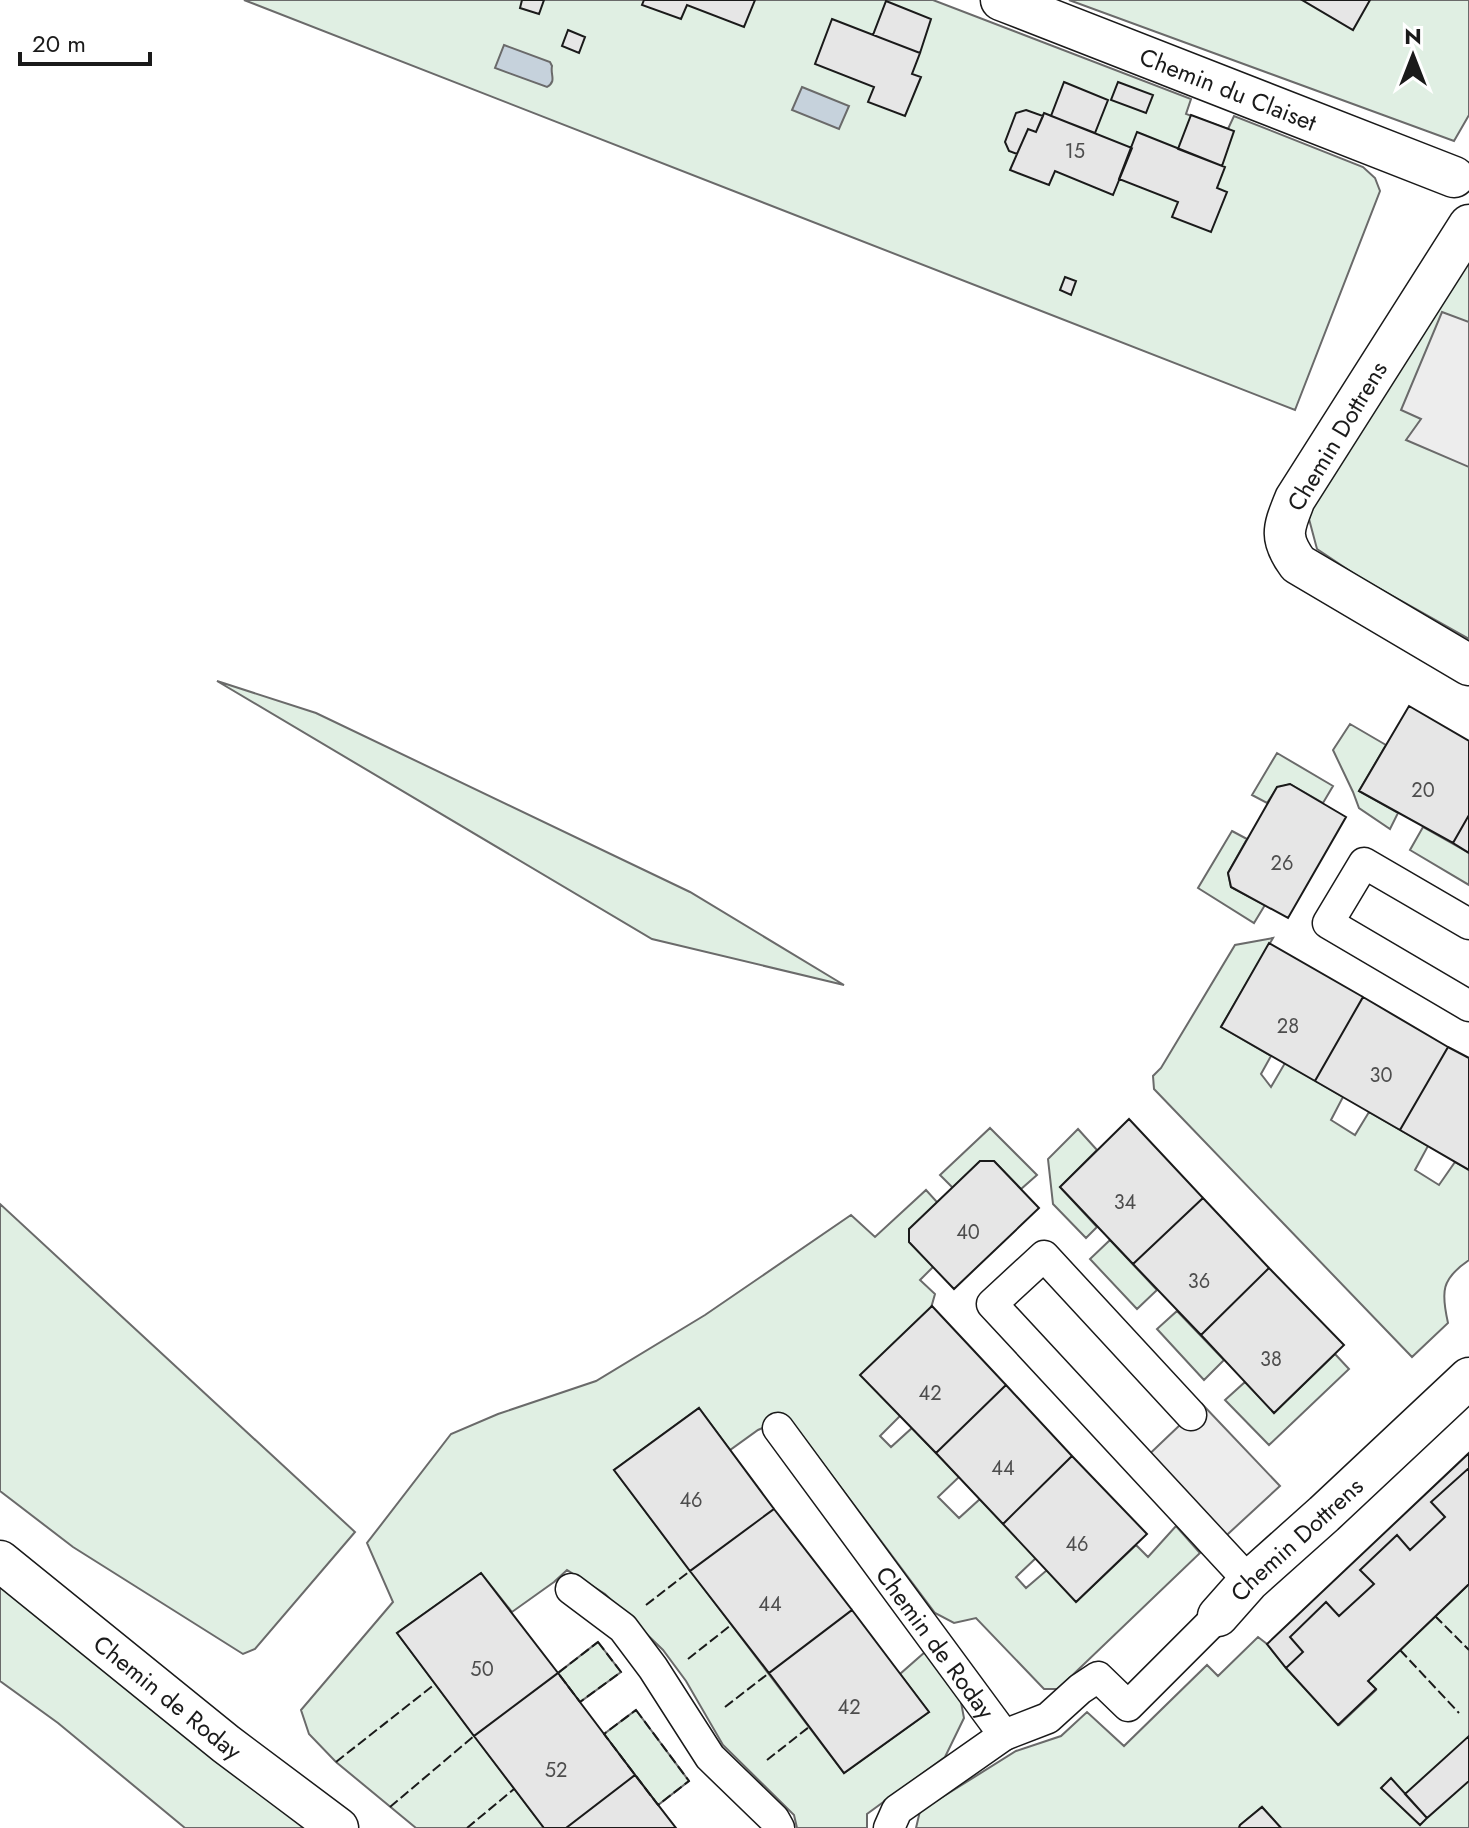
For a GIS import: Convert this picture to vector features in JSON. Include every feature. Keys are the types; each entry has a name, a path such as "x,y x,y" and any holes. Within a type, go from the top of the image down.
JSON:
{"street":[{"name":"Chemin du Claiset","path":"1001,0 1454,177"},
{"name":"Chemin Dottrens","path":"1469,225 1295,499 1283,529 1287,549 1298,564 1469,665"},
{"path":"1469,924 1364,863 1328,923 1469,1006"},
{"path":"1191,1415 1044,1256 992,1304 1249,1581"},
{"name":"Chemin Dottrens","path":"1004,1735 1048,1718 1098,1677 1128,1706 1249,1581 1469,1378"},
{"name":"Chemin de Roday","path":"778,1428 1004,1735 897,1810 889,1828"},
{"name":"Chemin de Roday","path":"0,1561 226,1744 338,1828"},
{"path":"571,1589 623,1628 653,1668 710,1757 774,1819 779,1828"}],"green space":[{"path":"244,0 933,0 1191,99 1186,114 1228,129 1234,116 1363,167 1375,178 1380,191 1295,410"},
{"path":"1069,0 1469,0 1469,115 1454,141"},
{"path":"1469,261 1469,639 1359,577 1317,549 1309,519 1317,494"},
{"path":"217,681 316,713 690,892 844,985 652,939"},
{"path":"1350,724 1386,745 1359,791 1398,813 1390,829 1359,808 1333,750"},
{"path":"1277,753 1333,786 1323,803 1290,784 1277,788 1267,803 1252,795"},
{"path":"1423,827 1469,853 1469,885 1410,850"},
{"path":"1232,831 1247,839 1228,873 1231,887 1265,905 1254,923 1198,888"},
{"path":"1273,938 1221,1027 1271,1056 1261,1074 1271,1087 1285,1063 1343,1097 1331,1120 1355,1135 1369,1112 1428,1146 1415,1170 1439,1185 1455,1162 1469,1169 1469,1260 1453,1274 1445,1287 1448,1323 1412,1357 1154,1089 1153,1076 1161,1068 1235,945"},
{"path":"990,1128 1037,1175 1021,1189 994,1161 980,1161 953,1188 940,1175"},
{"path":"1078,1129 1097,1150 1060,1187 1097,1227 1086,1238 1053,1204 1048,1159"},
{"path":"926,1190 937,1202 933,1267 920,1280 935,1294 900,1416 880,1436 891,1447 912,1428 959,1477 938,1497 959,1518 980,1499 1036,1558 1016,1577 1026,1588 1047,1570 1077,1601 1136,1545 1148,1557 1176,1526 1200,1553 1058,1689 1044,1689 976,1618 954,1623 935,1613 788,1417 758,1430 730,1450 699,1408 614,1470 844,1773 929,1712 900,1674 925,1652 960,1697 964,1718 945,1757 867,1814 867,1828 797,1828 794,1815 723,1745 686,1681 663,1650 605,1594 567,1570 512,1612 481,1573 397,1633 544,1828 416,1828 336,1762 309,1734 301,1710 393,1602 367,1543 451,1434 498,1414 596,1381 705,1315 851,1215 875,1237"},
{"path":"0,1204 355,1532 255,1649 243,1654 73,1547 0,1491"},
{"path":"1110,1240 1157,1290 1137,1309 1090,1259"},
{"path":"1177,1311 1224,1360 1204,1380 1157,1329"},
{"path":"1335,1354 1349,1369 1269,1445 1225,1400 1245,1382 1274,1413"},
{"path":"1469,1584 1469,1828 1281,1828 1262,1807 1239,1828 916,1828 920,1811 1016,1751 1061,1736 1087,1712 1124,1746 1207,1665 1218,1676 1258,1637 1339,1725 1376,1690 1368,1681"},
{"path":"0,1585 312,1828 185,1828 58,1723 0,1681"},
{"path":"598,1642 621,1672 580,1702 558,1673"},
{"path":"636,1710 689,1781 658,1805 604,1734"}],"shaded area":[{"path":"504,45 550,62 550,85 547,87 495,68"},
{"path":"802,87 849,106 839,129 792,110"},
{"path":"1442,312 1469,322 1469,467 1406,440 1421,419 1401,410"},
{"path":"1202,1404 1280,1486 1216,1545 1140,1463"}],"building":[{"path":"522,0 544,0 539,14 520,8"},
{"path":"644,0 755,0 744,27 687,5 681,19 642,5"},
{"path":"1302,0 1370,0 1353,30"},
{"path":"886,1 931,19 920,53 873,35"},
{"path":"832,19 920,53 912,74 921,77 905,116 868,102 874,87 815,64"},
{"path":"568,30 585,37 579,53 562,46"},
{"path":"1064,82 1108,100 1095,133 1051,116"},
{"path":"1118,82 1153,95 1146,113 1111,100"},
{"path":"1026,110 1043,116 1036,132 1028,129 1017,154 1009,151 1005,142 1016,113"},
{"path":"1044,113 1132,148 1113,195 1055,171 1049,185 1010,170 1028,129 1036,132"},
{"path":"1191,115 1234,131 1222,166 1178,149"},
{"path":"1137,132 1225,167 1217,188 1227,192 1211,232 1172,217 1178,202 1119,179"},
{"path":"1065,277 1076,281 1071,295 1060,290"},
{"path":"1409,706 1469,741 1469,815 1453,843 1359,791"},
{"path":"1290,784 1346,817 1288,918 1231,887 1228,873 1277,787"},
{"path":"1469,815 1469,853 1453,843"},
{"path":"1269,943 1363,997 1315,1081 1221,1027"},
{"path":"1363,997 1448,1047 1400,1130 1315,1081"},
{"path":"1448,1047 1469,1058 1469,1170 1400,1130"},
{"path":"1129,1119 1203,1198 1133,1264 1060,1187"},
{"path":"980,1161 994,1161 1039,1208 954,1289 909,1242 909,1229"},
{"path":"1203,1198 1269,1268 1201,1335 1133,1264"},
{"path":"1269,1268 1344,1345 1274,1413 1201,1335"},
{"path":"932,1306 1006,1385 936,1453 860,1375"},
{"path":"1006,1385 1072,1456 1003,1524 936,1453"},
{"path":"699,1408 774,1509 690,1571 614,1470"},
{"path":"1469,1453 1469,1468 1431,1502 1445,1517 1410,1550 1397,1535 1360,1570 1374,1584 1339,1616 1326,1602 1290,1637 1303,1652 1286,1668 1267,1644"},
{"path":"1072,1456 1147,1534 1076,1602 1003,1524"},
{"path":"1469,1468 1469,1584 1368,1681 1376,1689 1338,1725 1286,1668 1303,1652 1290,1637 1326,1602 1339,1616 1374,1584 1360,1570 1397,1535 1410,1550 1445,1517 1431,1502"},
{"path":"774,1509 852,1610 769,1673 690,1571"},
{"path":"481,1573 558,1673 474,1736 397,1633"},
{"path":"852,1610 929,1712 844,1773 769,1673"},
{"path":"558,1673 635,1775 566,1828 544,1828 474,1736"},
{"path":"1469,1736 1469,1781 1427,1818 1405,1794"},
{"path":"635,1775 676,1828 566,1828"},
{"path":"1391,1778 1427,1818 1420,1825 1381,1788"},
{"path":"1262,1807 1281,1828 1239,1828 1240,1825"}],"fence":[{"path":"646,1605 690,1571"},
{"path":"1435,1616 1469,1650"},
{"path":"688,1659 731,1625"},
{"path":"598,1642 621,1672 580,1702 558,1673 598,1642"},
{"path":"1400,1650 1459,1713"},
{"path":"725,1707 769,1673"},
{"path":"336,1762 435,1684"},
{"path":"636,1710 689,1781 658,1805 604,1734 636,1710"},
{"path":"767,1760 809,1727"},
{"path":"390,1807 474,1736"},
{"path":"467,1828 514,1789"}]}
